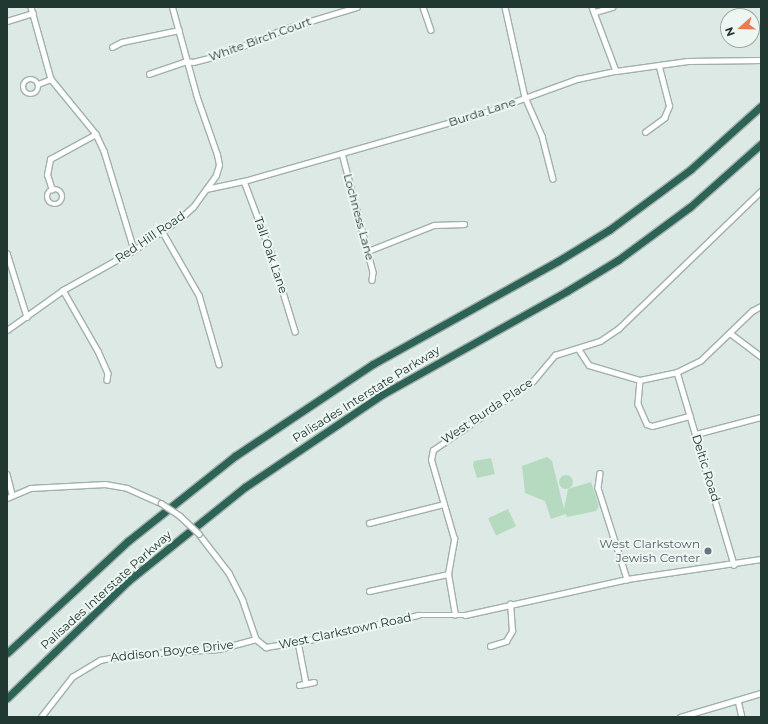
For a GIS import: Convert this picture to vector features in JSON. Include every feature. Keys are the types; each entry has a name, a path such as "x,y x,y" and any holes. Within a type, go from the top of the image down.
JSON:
{"highway":[{"name":"Palisades Interstate Parkway","path":"7,654 128,541 247,447 380,360 596,238 680,178 761,106"},
{"name":"Palisades Interstate Parkway","path":"7,698 122,586 251,482 377,398 561,295 618,260 696,202 761,144"}],"street":[{"path":"31,7 51,79 96,134 104,151 134,250"},
{"name":"Red Hill Road","path":"7,330 64,290 134,250 189,211 216,175 219,165 186,61 172,7"},
{"name":"White Birch Court","path":"149,74 186,61 193,62 224,54 284,29 357,7"},
{"path":"423,7 431,30"},
{"path":"505,7 525,97 542,136 553,179"},
{"path":"592,7 616,71"},
{"path":"595,12 612,7"},
{"path":"7,21 33,13"},
{"path":"112,47 122,42 179,30"},
{"name":"Burda Lane","path":"206,189 244,181 489,111 577,79 616,71 659,67 687,61 761,60"},
{"path":"645,132 664,118 669,106 659,67"},
{"path":"38,84 51,79"},
{"path":"52,190 48,175 50,159 96,134"},
{"name":"Lochness Lane","path":"342,153 373,272 372,280"},
{"name":"Tall Oak Lane","path":"244,181 272,253 295,331"},
{"name":"West Burda Place","path":"455,615 448,574 454,539 432,460 433,450 532,381 555,355 600,341 618,329 761,191"},
{"path":"368,251 434,226 464,224"},
{"path":"162,231 199,295 220,364"},
{"path":"7,253 27,316"},
{"path":"64,290 98,350 108,373 107,380"},
{"path":"578,348 589,365 640,380 677,372 700,361 752,311 761,306"},
{"path":"730,333 761,356"},
{"name":"Deltic Road","path":"677,372 734,565"},
{"path":"640,380 638,404 647,424 652,426 690,416"},
{"path":"696,434 761,418"},
{"path":"600,473 598,488 627,580"},
{"path":"7,474 12,494"},
{"path":"7,498 12,494 33,488 110,484 132,490 161,503 180,516 199,534 234,582 256,639"},
{"path":"369,524 444,504"},
{"name":"West Clarkstown Road","path":"256,639 266,646 298,642 418,615 455,615 627,580 734,565 761,559"},
{"path":"370,590 448,574"},
{"path":"490,646 506,641 512,630 510,604"},
{"name":"Addison Boyce Drive","path":"41,717 72,677 100,660 125,655 219,649 256,639"},
{"path":"298,642 306,684"},
{"path":"299,685 314,682"},
{"path":"680,717 761,693"},
{"path":"738,700 742,717"}],"green space":[{"path":"547,457 552,461 564,509 568,489 591,482 599,506 596,511 567,517 566,514 551,519 545,501 525,493 522,466"},
{"path":"491,458 495,474 477,478 473,465 474,461"},
{"path":"563,475 569,475 573,479 573,485 569,489 563,489 559,485 559,479"},
{"path":"508,509 516,526 496,536 488,518"}],"place":[{"name":"West Clarkstown Jewish Center","path":"708,551"}]}
